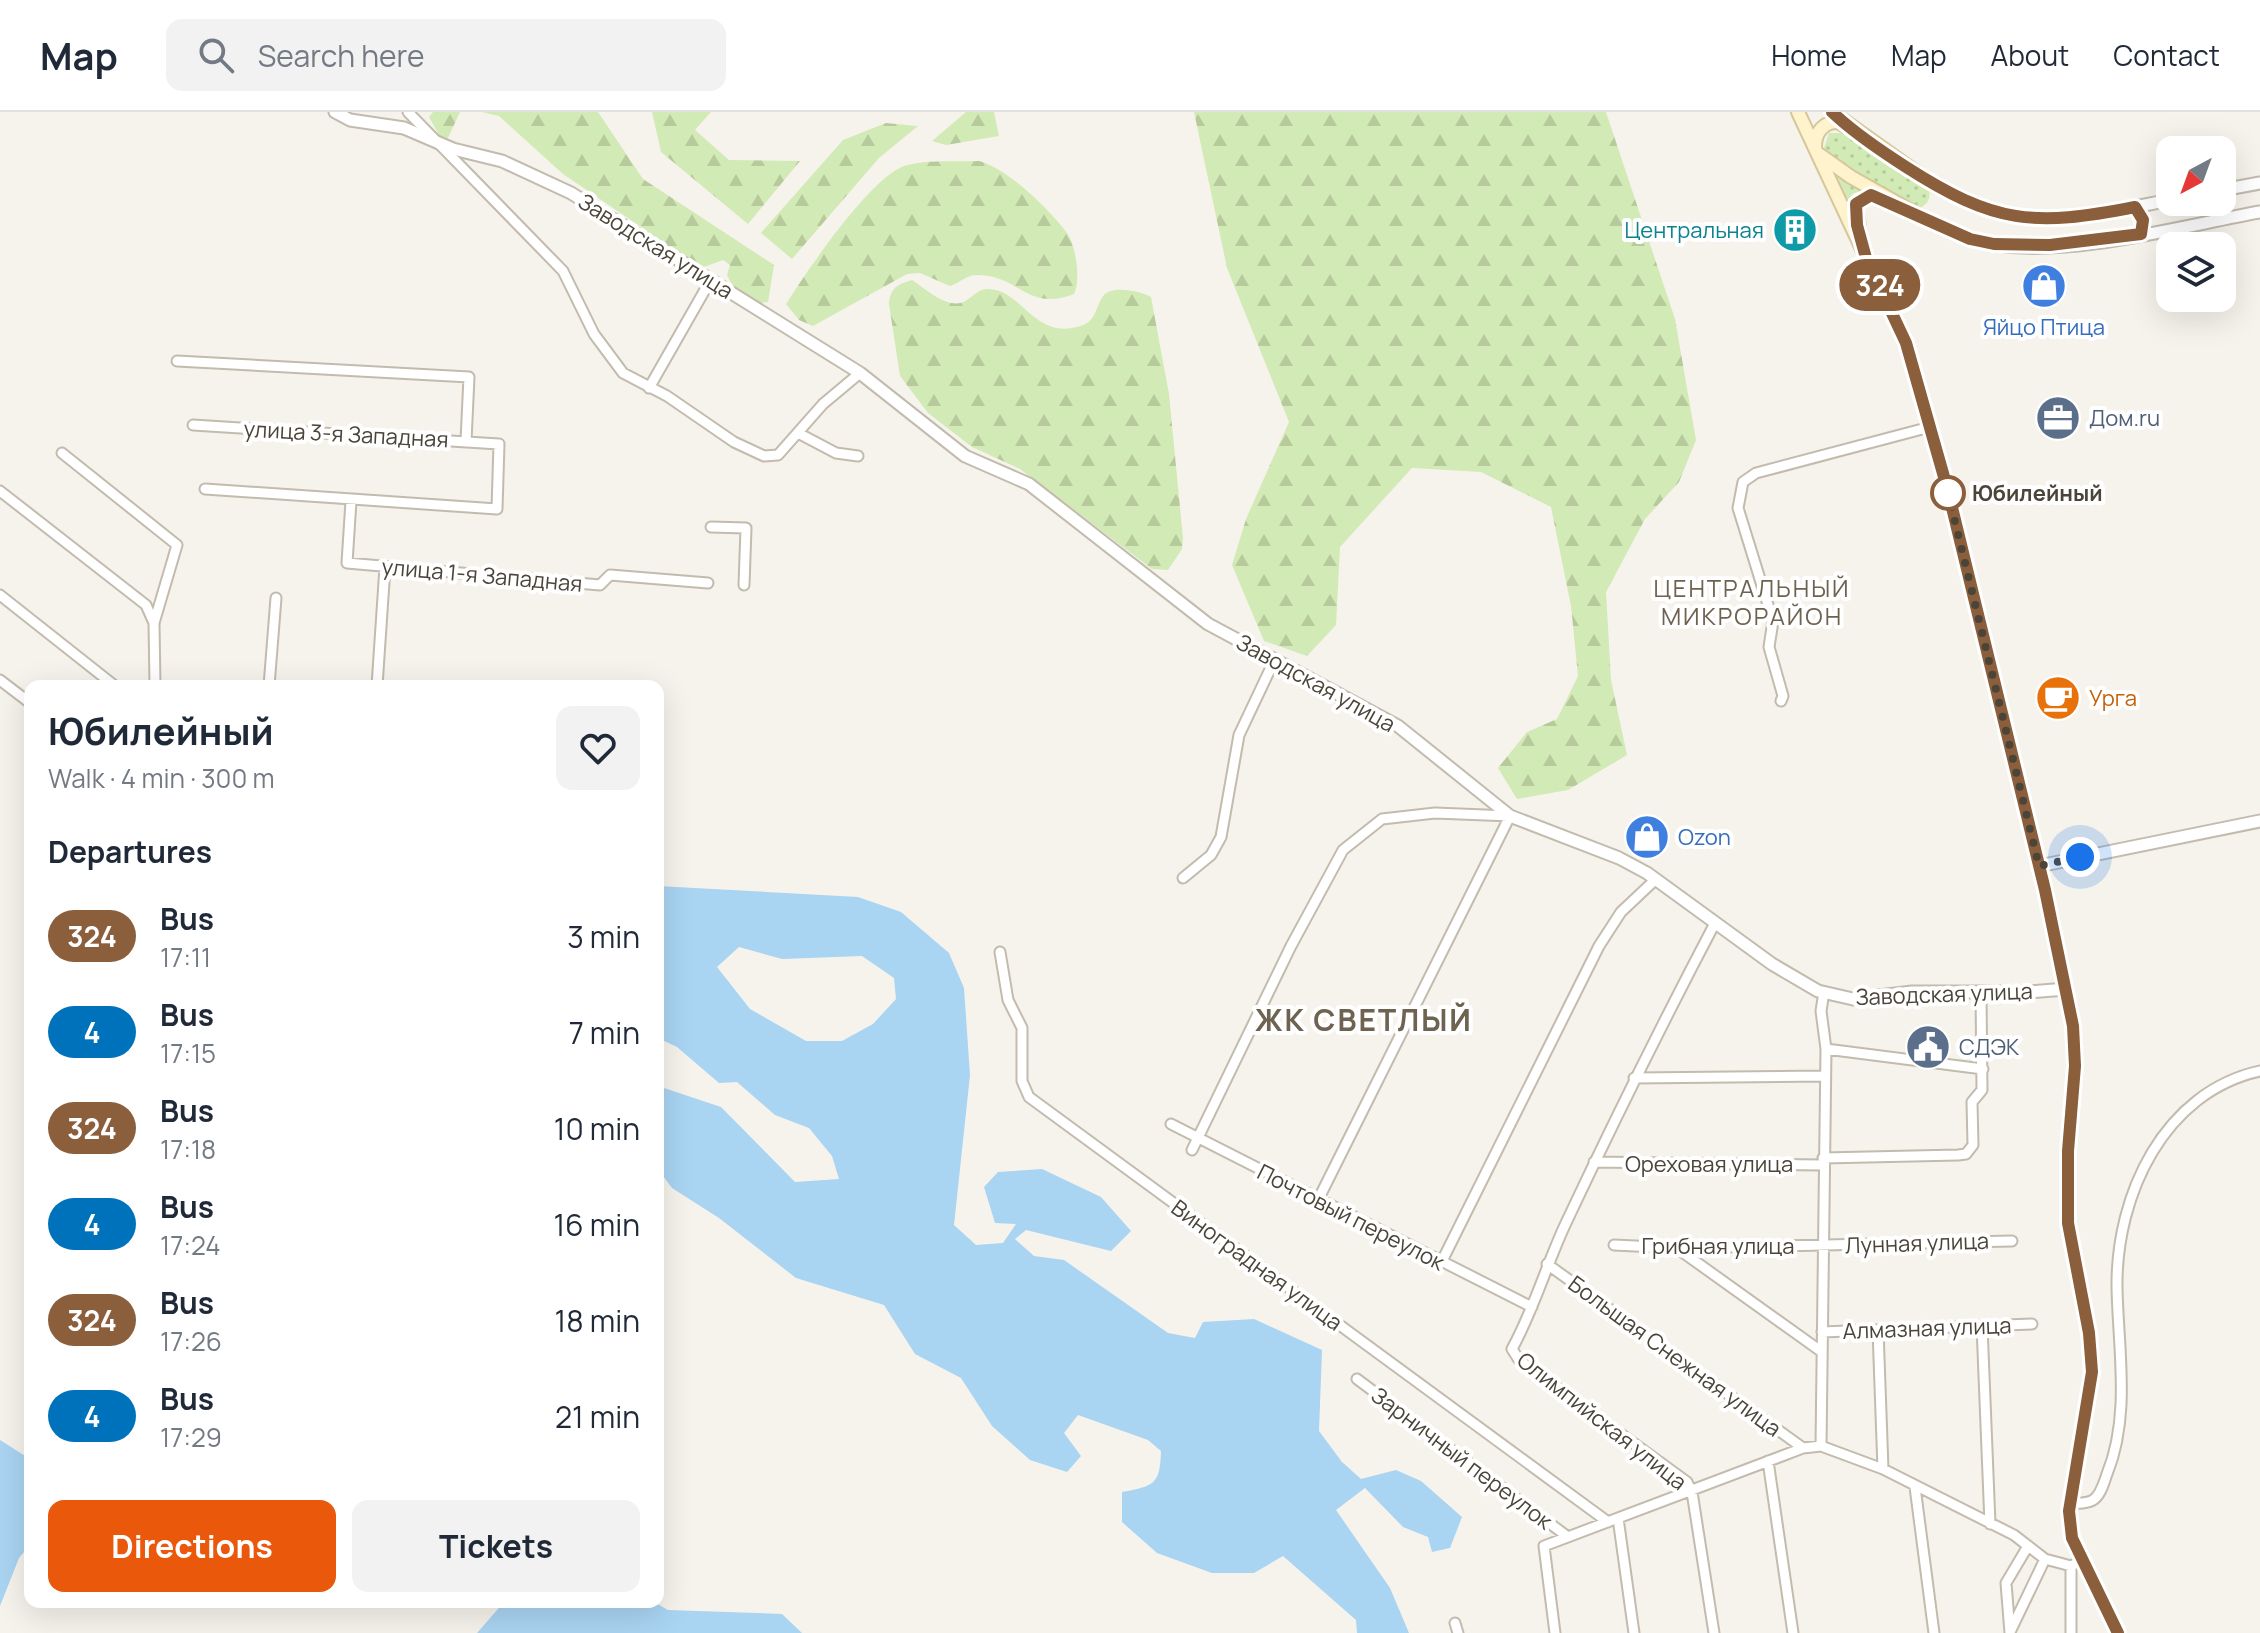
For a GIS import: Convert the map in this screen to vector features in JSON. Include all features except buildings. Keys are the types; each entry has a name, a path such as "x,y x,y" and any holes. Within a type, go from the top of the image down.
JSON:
{"main road":[{"path":"1798,112 1906,343 1930,427 2039,866 2066,989 2075,1066 2067,1186 2068,1223 2089,1333 2092,1372 2070,1504 2072,1538 2077,1563 2118,1633"},
{"path":"1832,112 1858,134 1937,187"},
{"path":"1818,150 1819,131 1830,121 1858,134"},
{"path":"1818,150 1922,217"},
{"path":"1866,258 1857,225 1856,204 1871,195 1908,209"}],"street":[{"name":"Заводская улица","path":"335,112 350,120 404,128 439,144 502,161 538,175 860,373 958,452 1029,484 1198,616 1274,661 1398,726 1510,816 1619,858 1656,879 1772,964 1824,992 1853,999 1912,992 2066,989"},
{"path":"408,112 439,144"},
{"name":"Заводская улица","path":"439,144 563,271 610,359 627,376 667,396 734,442 764,456 778,455 823,404 860,373"},
{"path":"2236,187 2260,183"},
{"path":"1937,187 1968,204 2018,217 2053,219 2156,203"},
{"path":"2135,207 2143,220 2141,234"},
{"path":"1922,217 1970,239 2019,246 2141,234 2260,212"},
{"path":"649,388 710,281"},
{"path":"177,361 469,377 466,441"},
{"name":"улица 3-я Западная","path":"193,425 499,444 497,509 351,501"},
{"path":"1781,701 1783,696 1769,647 1774,626 1738,508 1743,482 1756,473 1930,427"},
{"path":"798,433 836,453 858,456"},
{"path":"62,453 177,545 154,623 155,680"},
{"path":"205,489 351,501"},
{"path":"0,491 146,605 154,623"},
{"name":"улица 1-я Западная","path":"351,501 347,563 600,585 610,575 708,583"},
{"path":"711,527 746,528 744,585"},
{"path":"377,680 385,567"},
{"path":"0,595 107,680"},
{"path":"269,680 276,598"},
{"path":"1183,878 1211,855 1221,837 1239,735 1274,661"},
{"path":"0,680 24,698"},
{"path":"1192,1150 1220,1088 1339,855 1382,819 1435,813 1510,816 1318,1200"},
{"path":"2039,866 2260,821"},
{"path":"1441,1263 1599,946 1621,912 1656,879"},
{"name":"Олимпийская улица","path":"1692,1492 1672,1470 1516,1358 1512,1349 1532,1307 1547,1264 1634,1078 1715,923"},
{"name":"Виноградная улица","path":"1000,952 1008,1000 1022,1028 1022,1081 1029,1097 1613,1520"},
{"path":"1826,1049 1983,1069 1981,991"},
{"path":"1821,1446 1826,1049 1821,1011 1824,992"},
{"name":"Ореховая улица","path":"1594,1162 1823,1162 1966,1154 1973,1145 1972,1102 1982,1090 1983,1069"},
{"path":"2070,1504 2090,1502 2097,1497 2112,1462 2121,1404 2117,1283 2125,1218 2148,1156 2169,1125 2205,1094 2260,1071"},
{"path":"1634,1078 1824,1076"},
{"name":"Почтовый переулок","path":"1171,1124 1532,1307"},
{"name":"Лунная улица","path":"1822,1246 2012,1241"},
{"name":"Грибная улица","path":"1614,1245 1677,1248 1822,1246"},
{"path":"1677,1248 1822,1352"},
{"name":"Большая Снежная улица","path":"1547,1264 1803,1448"},
{"name":"Алмазная улица","path":"1822,1332 2032,1324"},
{"path":"1982,1326 1990,1524"},
{"path":"1878,1330 1883,1469"},
{"name":"Зарничный переулок","path":"1357,1379 1568,1537"},
{"path":"1555,1633 1544,1546 1803,1448 1821,1446 1883,1469 2014,1535 2045,1559 2077,1563 2071,1633"},
{"path":"1768,1461 1793,1633"},
{"path":"1915,1487 1934,1633"},
{"path":"1692,1492 1714,1633"},
{"path":"1613,1520 1634,1633"},
{"path":"2010,1632 2006,1583 2028,1546"},
{"path":"2010,1632 2045,1559"}],"green space":[{"path":"433,112 460,112 447,140 439,135 429,117"},
{"path":"482,112 598,112 643,179 774,265 768,302 760,303 732,285 727,275 730,265 723,260 704,267 691,261 563,174 499,116"},
{"path":"652,112 711,112 695,130 729,160 800,161 748,224 661,152"},
{"path":"966,112 994,112 999,136 946,145 932,141"},
{"path":"1194,112 1606,112 1675,319 1696,440 1679,482 1645,519 1606,592 1611,680 1627,755 1568,790 1517,799 1498,768 1527,732 1557,719 1578,676 1571,606 1551,507 1481,472 1412,468 1340,547 1336,625 1307,656 1264,641 1232,565 1246,519 1289,422 1227,268"},
{"path":"886,123 918,126 879,158 792,259 761,233 843,140"},
{"path":"1829,133 1843,133 1929,187 1928,201 1917,210 1831,158 1824,148"},
{"path":"979,161 1002,172 1027,191 1067,233 1076,263 1074,294 1045,299 993,277 975,275 950,286 920,273 907,274 813,326 799,320 786,304 840,228 890,174 904,166 921,162"},
{"path":"1829,171 1864,191 1854,193 1844,204"},
{"path":"912,280 938,298 953,303 967,300 983,290 1001,292 1041,322 1067,329 1088,323 1104,295 1113,290 1127,290 1151,297 1169,394 1183,538 1182,549 1168,570 1152,569 1020,469 972,447 928,413 900,376 889,304 896,288"}],"water":[{"path":"664,886 858,897 901,912 949,953 964,988 970,1075 954,1225 976,1245 1003,1243 1016,1224 995,1223 984,1187 998,1172 1042,1169 1101,1197 1131,1231 1111,1251 1026,1230 1015,1239 1034,1256 1064,1260 1168,1333 1195,1338 1203,1322 1254,1319 1322,1350 1319,1431 1342,1462 1361,1479 1396,1470 1421,1481 1462,1517 1450,1548 1432,1552 1428,1537 1403,1527 1365,1488 1336,1510 1390,1588 1409,1633 1357,1633 1356,1620 1283,1556 1254,1573 1212,1573 1157,1553 1122,1522 1122,1492 1148,1485 1159,1471 1161,1451 1148,1440 1078,1415 1064,1433 1081,1456 1067,1472 1030,1460 992,1426 961,1378 915,1354 884,1305 796,1278 719,1218 672,1188 664,1177 664,1088 721,1107 795,1182 839,1179 832,1156 809,1128 775,1115 737,1082 719,1083 677,1047 664,1041","holes":["739,947 782,959 862,956 894,978 896,999 873,1024 842,1041 806,1041 750,1009 717,967"]},
{"path":"0,1440 24,1455 24,1552 0,1606"},
{"path":"499,1608 664,1608 782,1614 802,1633 477,1633"}],"bus line":[{"name":"324","path":"1832,112 1862,137 1937,187 1993,213 2053,219 2135,207 2143,220 2141,234 2019,246 1970,239 1871,195 1856,204 1857,225 1866,258 1906,343 1948,491 2045,890 2073,1026 2075,1066 2068,1151 2068,1223 2089,1333 2092,1372 2069,1511 2072,1538 2118,1633"}],"place":[{"name":"Центральная","path":"1795,230"},
{"name":"Яйцо Птица","path":"2044,286"},
{"name":"Дом.ru","path":"2058,418"},
{"name":"Юбилейный","path":"1948,493"},
{"name":"Урга","path":"2058,698"},
{"name":"Ozon","path":"1647,837"},
{"name":"СДЭК","path":"1928,1047"}],"district":[{"name":"ЦЕНТРАЛЬНЫЙ МИКРОРАЙОН","path":"1752,601"},
{"name":"ЖК СВЕТЛЫЙ","path":"1364,1019"}],"route":[{"path":"1948,493 2039,866 2080,857"}]}
